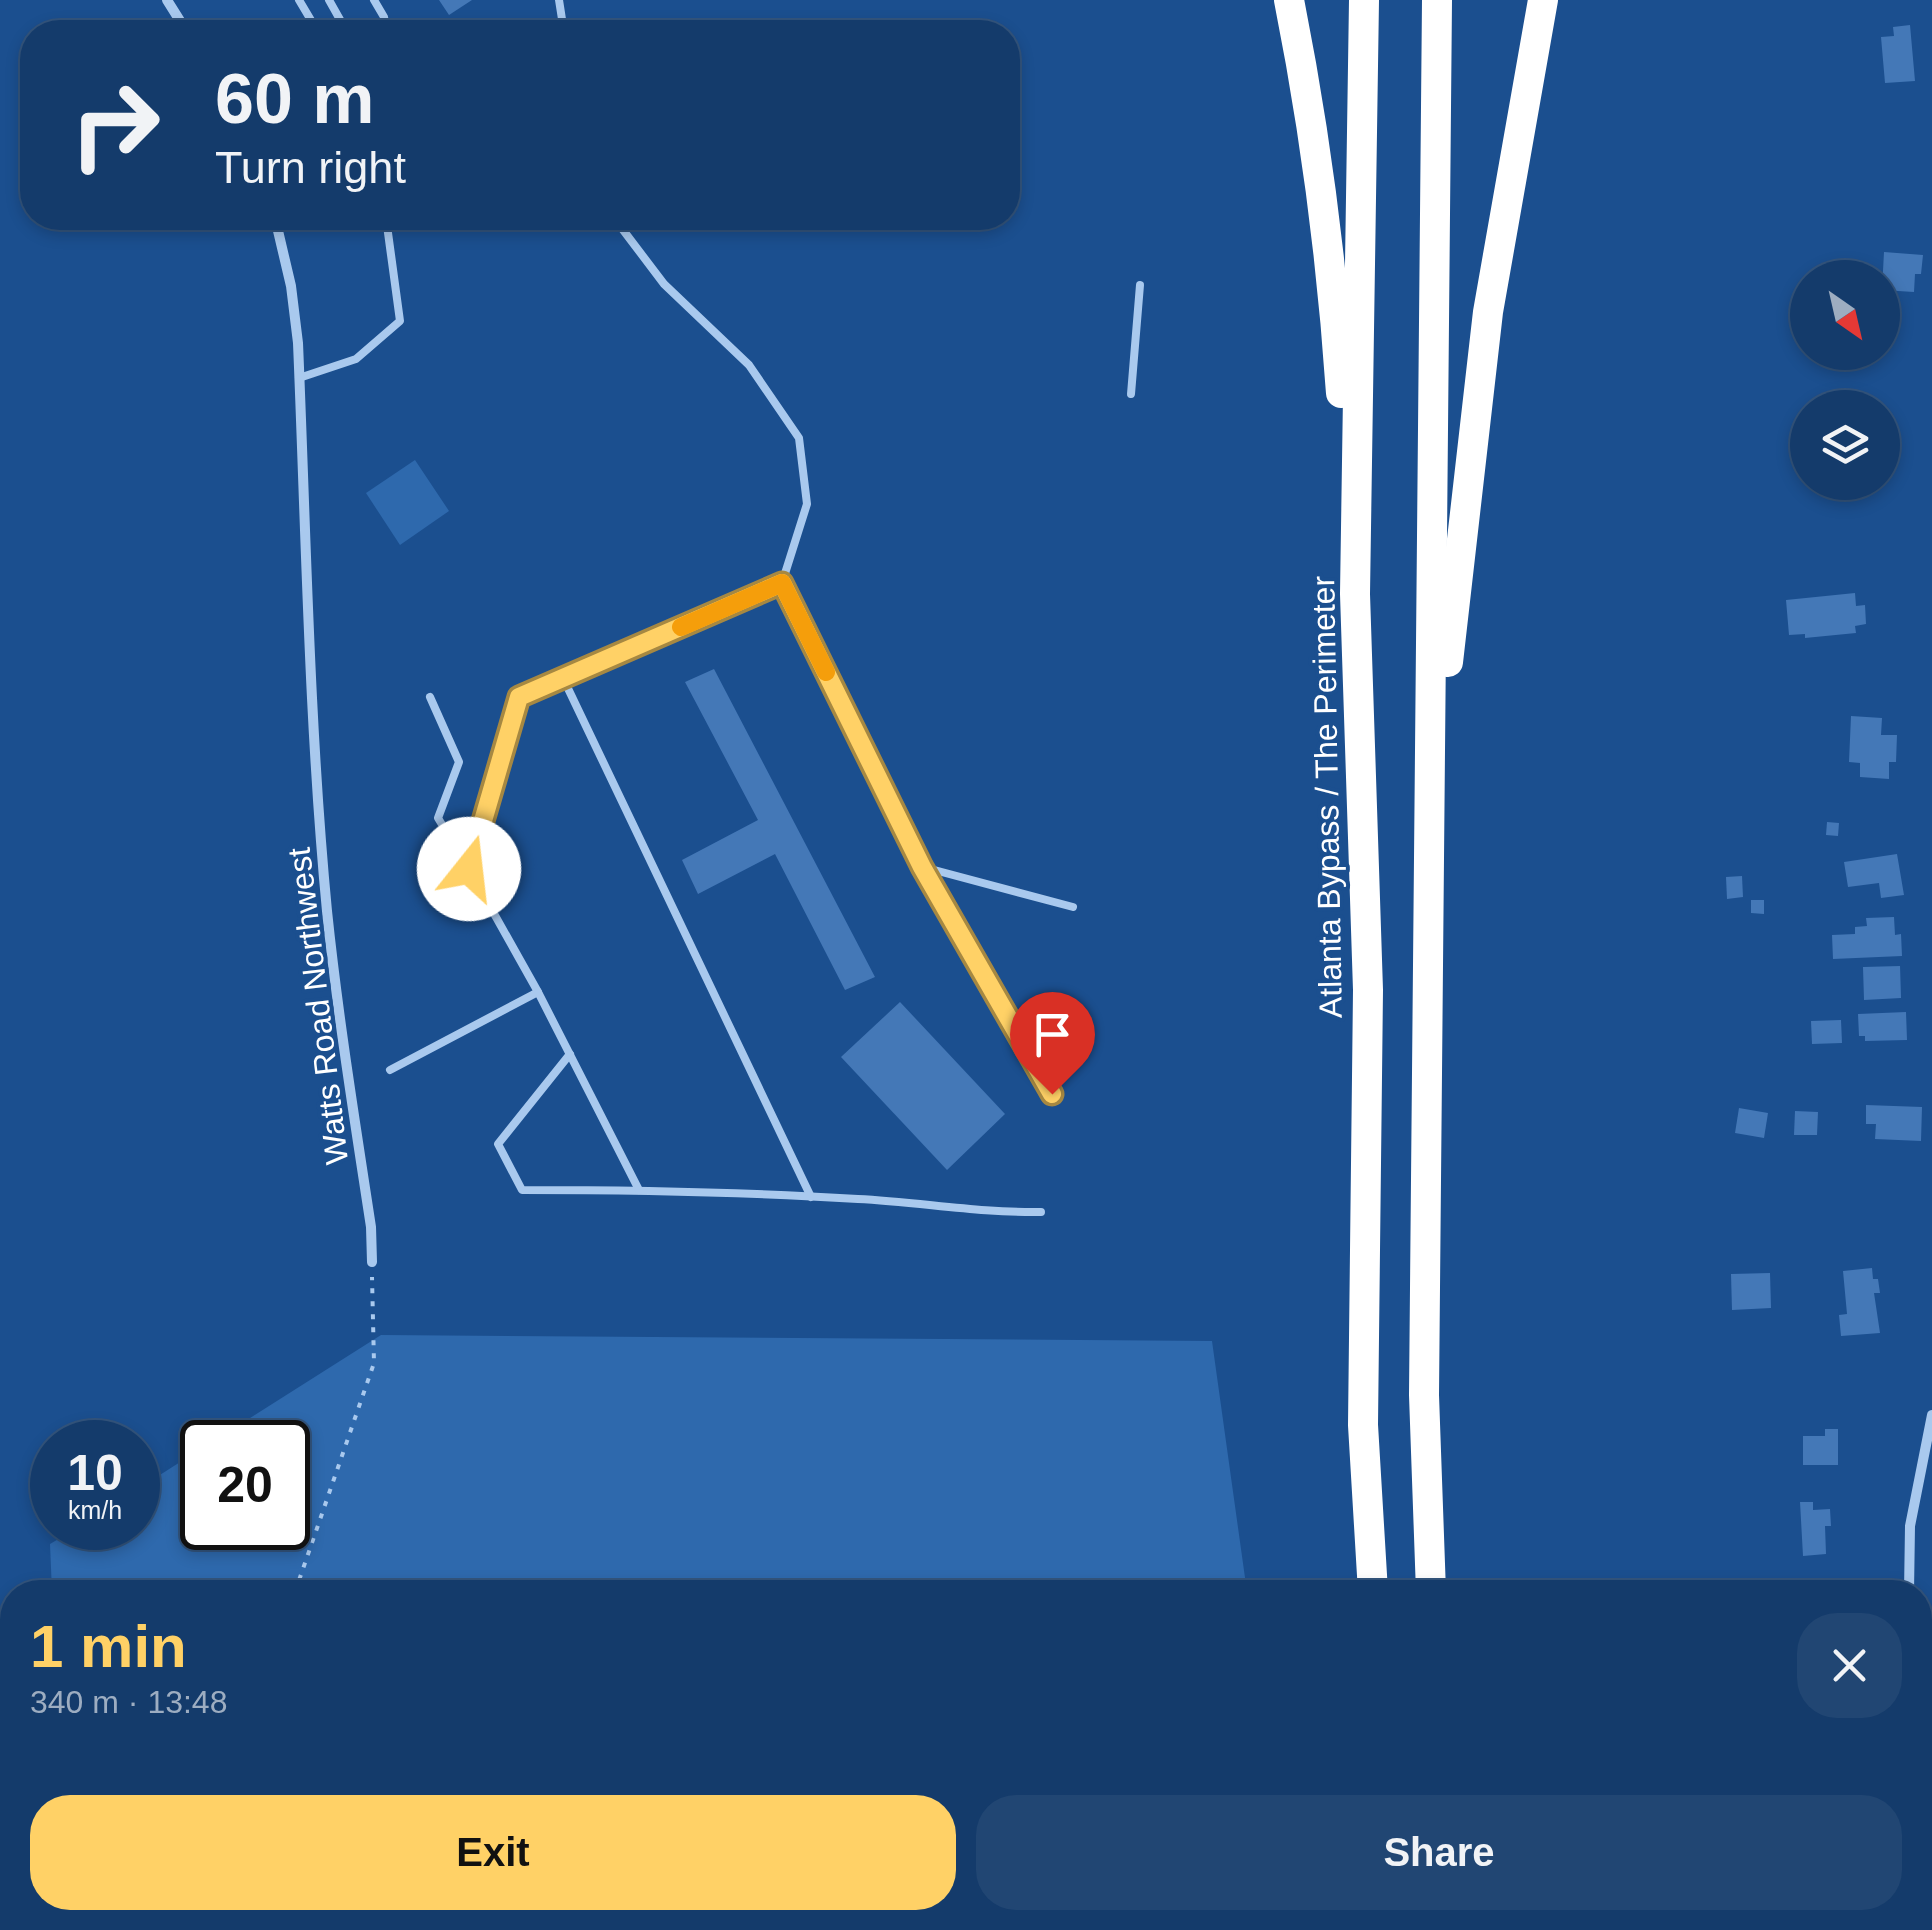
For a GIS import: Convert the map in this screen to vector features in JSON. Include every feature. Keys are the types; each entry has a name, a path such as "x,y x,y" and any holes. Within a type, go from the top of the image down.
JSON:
{"highway":[{"path":"1289,0 1312,115 1335,302 1356,594"},
{"name":"Atlanta Bypass / The Perimeter","path":"1364,0 1356,594 1368,990 1363,1425 1371,1580"},
{"path":"1431,1580 1424,1395 1437,0"},
{"path":"1430,818 1488,312 1543,0"}],"street":[{"name":"Watts Road Northwest","path":"278,230 291,286 299,378 315,744 327,908 337,1002 372,1227 372,1262"},
{"path":"1909,1580 1910,1526 1932,1415"}],"lane":[{"path":"299,378 356,359 400,321 388,230"},
{"path":"623,230 664,284 749,365 800,438 806,504 782,583 922,867 1052,1094"},
{"path":"1131,394 1140,285"},
{"path":"469,869 519,697 782,583"},
{"path":"563,678 811,1196"},
{"path":"430,697 459,762 438,818 538,992 639,1190"},
{"path":"922,867 1074,907"},
{"path":"390,1070 538,992"},
{"path":"570,1054 498,1144 522,1190 811,1196 992,1212 1041,1212"}],"path":[{"path":"299,1580 374,1363 372,1262"}],"shaded area":[{"path":"415,460 449,511 400,545 366,493"},
{"path":"381,1335 1212,1341 1245,1580 52,1580 50,1550 160,1550 160,1475 180,1462 180,1550 310,1550 310,1420 247,1420"}],"building":[{"path":"439,0 472,0 449,15"},
{"path":"1910,25 1915,81 1885,83 1881,37 1894,36 1893,27"},
{"path":"1884,252 1923,255 1921,274 1915,274 1914,292 1900,291 1900,260 1884,260"},
{"path":"1855,593 1856,606 1865,605 1866,624 1855,626 1856,633 1805,638 1805,634 1789,635 1786,600"},
{"path":"714,669 875,977 845,990 775,854 698,894 682,860 758,820 685,682"},
{"path":"1851,716 1882,718 1881,735 1897,735 1896,762 1889,762 1889,779 1860,777 1860,763 1849,762"},
{"path":"1827,822 1839,823 1838,836 1826,835"},
{"path":"1897,854 1904,895 1881,898 1879,883 1848,887 1844,862"},
{"path":"1742,876 1743,897 1727,899 1726,877"},
{"path":"1751,900 1764,900 1764,914 1751,913"},
{"path":"1894,917 1895,935 1901,934 1902,956 1833,959 1832,935 1855,934 1855,927 1867,926 1866,918"},
{"path":"1900,966 1901,998 1864,1000 1863,967"},
{"path":"900,1002 1005,1114 947,1170 841,1057"},
{"path":"1906,1012 1907,1040 1865,1041 1865,1036 1859,1036 1858,1014"},
{"path":"1841,1020 1842,1043 1812,1044 1811,1021"},
{"path":"1866,1105 1922,1107 1921,1141 1875,1139 1876,1124 1866,1124"},
{"path":"1739,1108 1768,1113 1764,1138 1735,1133"},
{"path":"1795,1111 1818,1112 1817,1135 1794,1135"},
{"path":"1872,1268 1880,1293 1874,1293 1880,1333 1841,1336 1839,1315 1847,1314 1843,1271"},
{"path":"1770,1273 1771,1308 1732,1310 1731,1274"},
{"path":"1825,1429 1838,1429 1838,1465 1803,1465 1803,1436 1825,1436"},
{"path":"1800,1502 1813,1502 1813,1510 1830,1509 1831,1526 1825,1526 1826,1554 1803,1556"}],"slow traffic":[{"path":"681,627 782,583 826,672"}],"route":[{"path":"469,869 519,697 782,583 922,867 1052,1094"}]}
